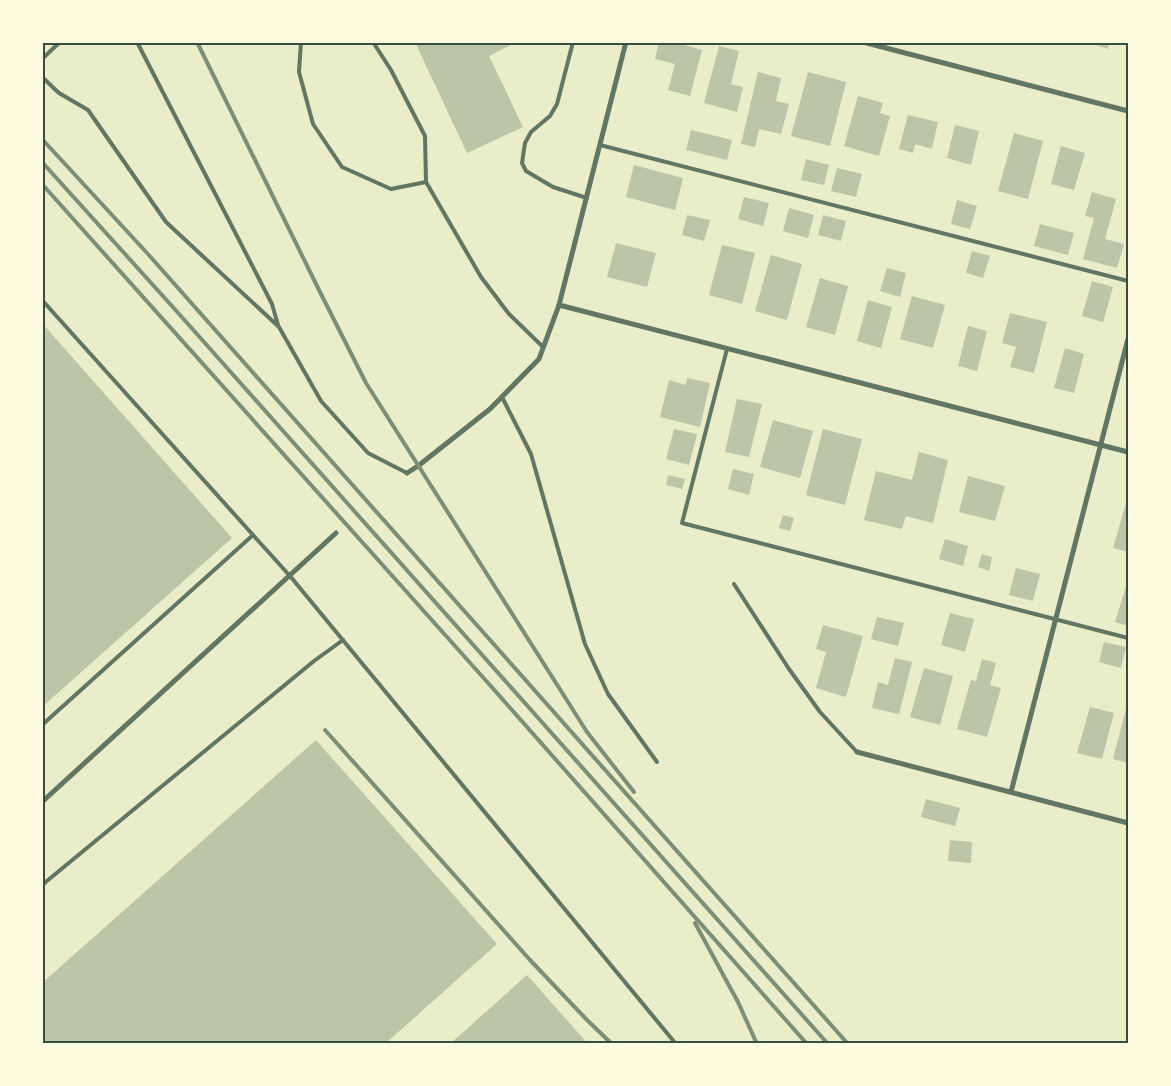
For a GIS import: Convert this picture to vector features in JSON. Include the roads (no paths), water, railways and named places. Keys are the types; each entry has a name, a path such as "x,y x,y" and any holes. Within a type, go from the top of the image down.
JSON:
{"street":[{"path":"407,473 483,415 539,359 559,305 626,42"},
{"path":"863,42 1128,111"},
{"path":"559,305 1128,452"},
{"path":"1011,792 1128,339"},
{"path":"42,802 336,534"},
{"path":"857,752 1128,823"}],"lane":[{"path":"42,59 60,42"},
{"path":"137,42 272,304 279,328 321,401 368,454 407,473"},
{"path":"301,42 299,72 313,124 342,167 391,189 426,182"},
{"path":"373,42 392,70 425,136 426,182 481,277 509,314 543,346"},
{"path":"573,42 557,104 550,116 531,132 524,143 522,164 526,171 553,187 587,198"},
{"path":"42,77 59,93 88,110 166,222 279,328"},
{"path":"600,145 1128,281"},
{"path":"42,300 290,576 676,1044"},
{"path":"728,349 682,523 1128,638"},
{"path":"502,397 531,454 584,644 608,694 657,762"},
{"path":"42,724 253,535"},
{"path":"734,584 789,669 820,712 857,752"},
{"path":"42,885 314,661 343,640"}],"railway":[{"path":"197,42 366,383 587,732 634,792"},
{"path":"42,139 147,253 848,1044"},
{"path":"42,162 828,1044"},
{"path":"42,184 489,684 807,1044"},
{"path":"325,730 530,960 612,1044"},
{"path":"695,923 738,1002 757,1044"}]}
